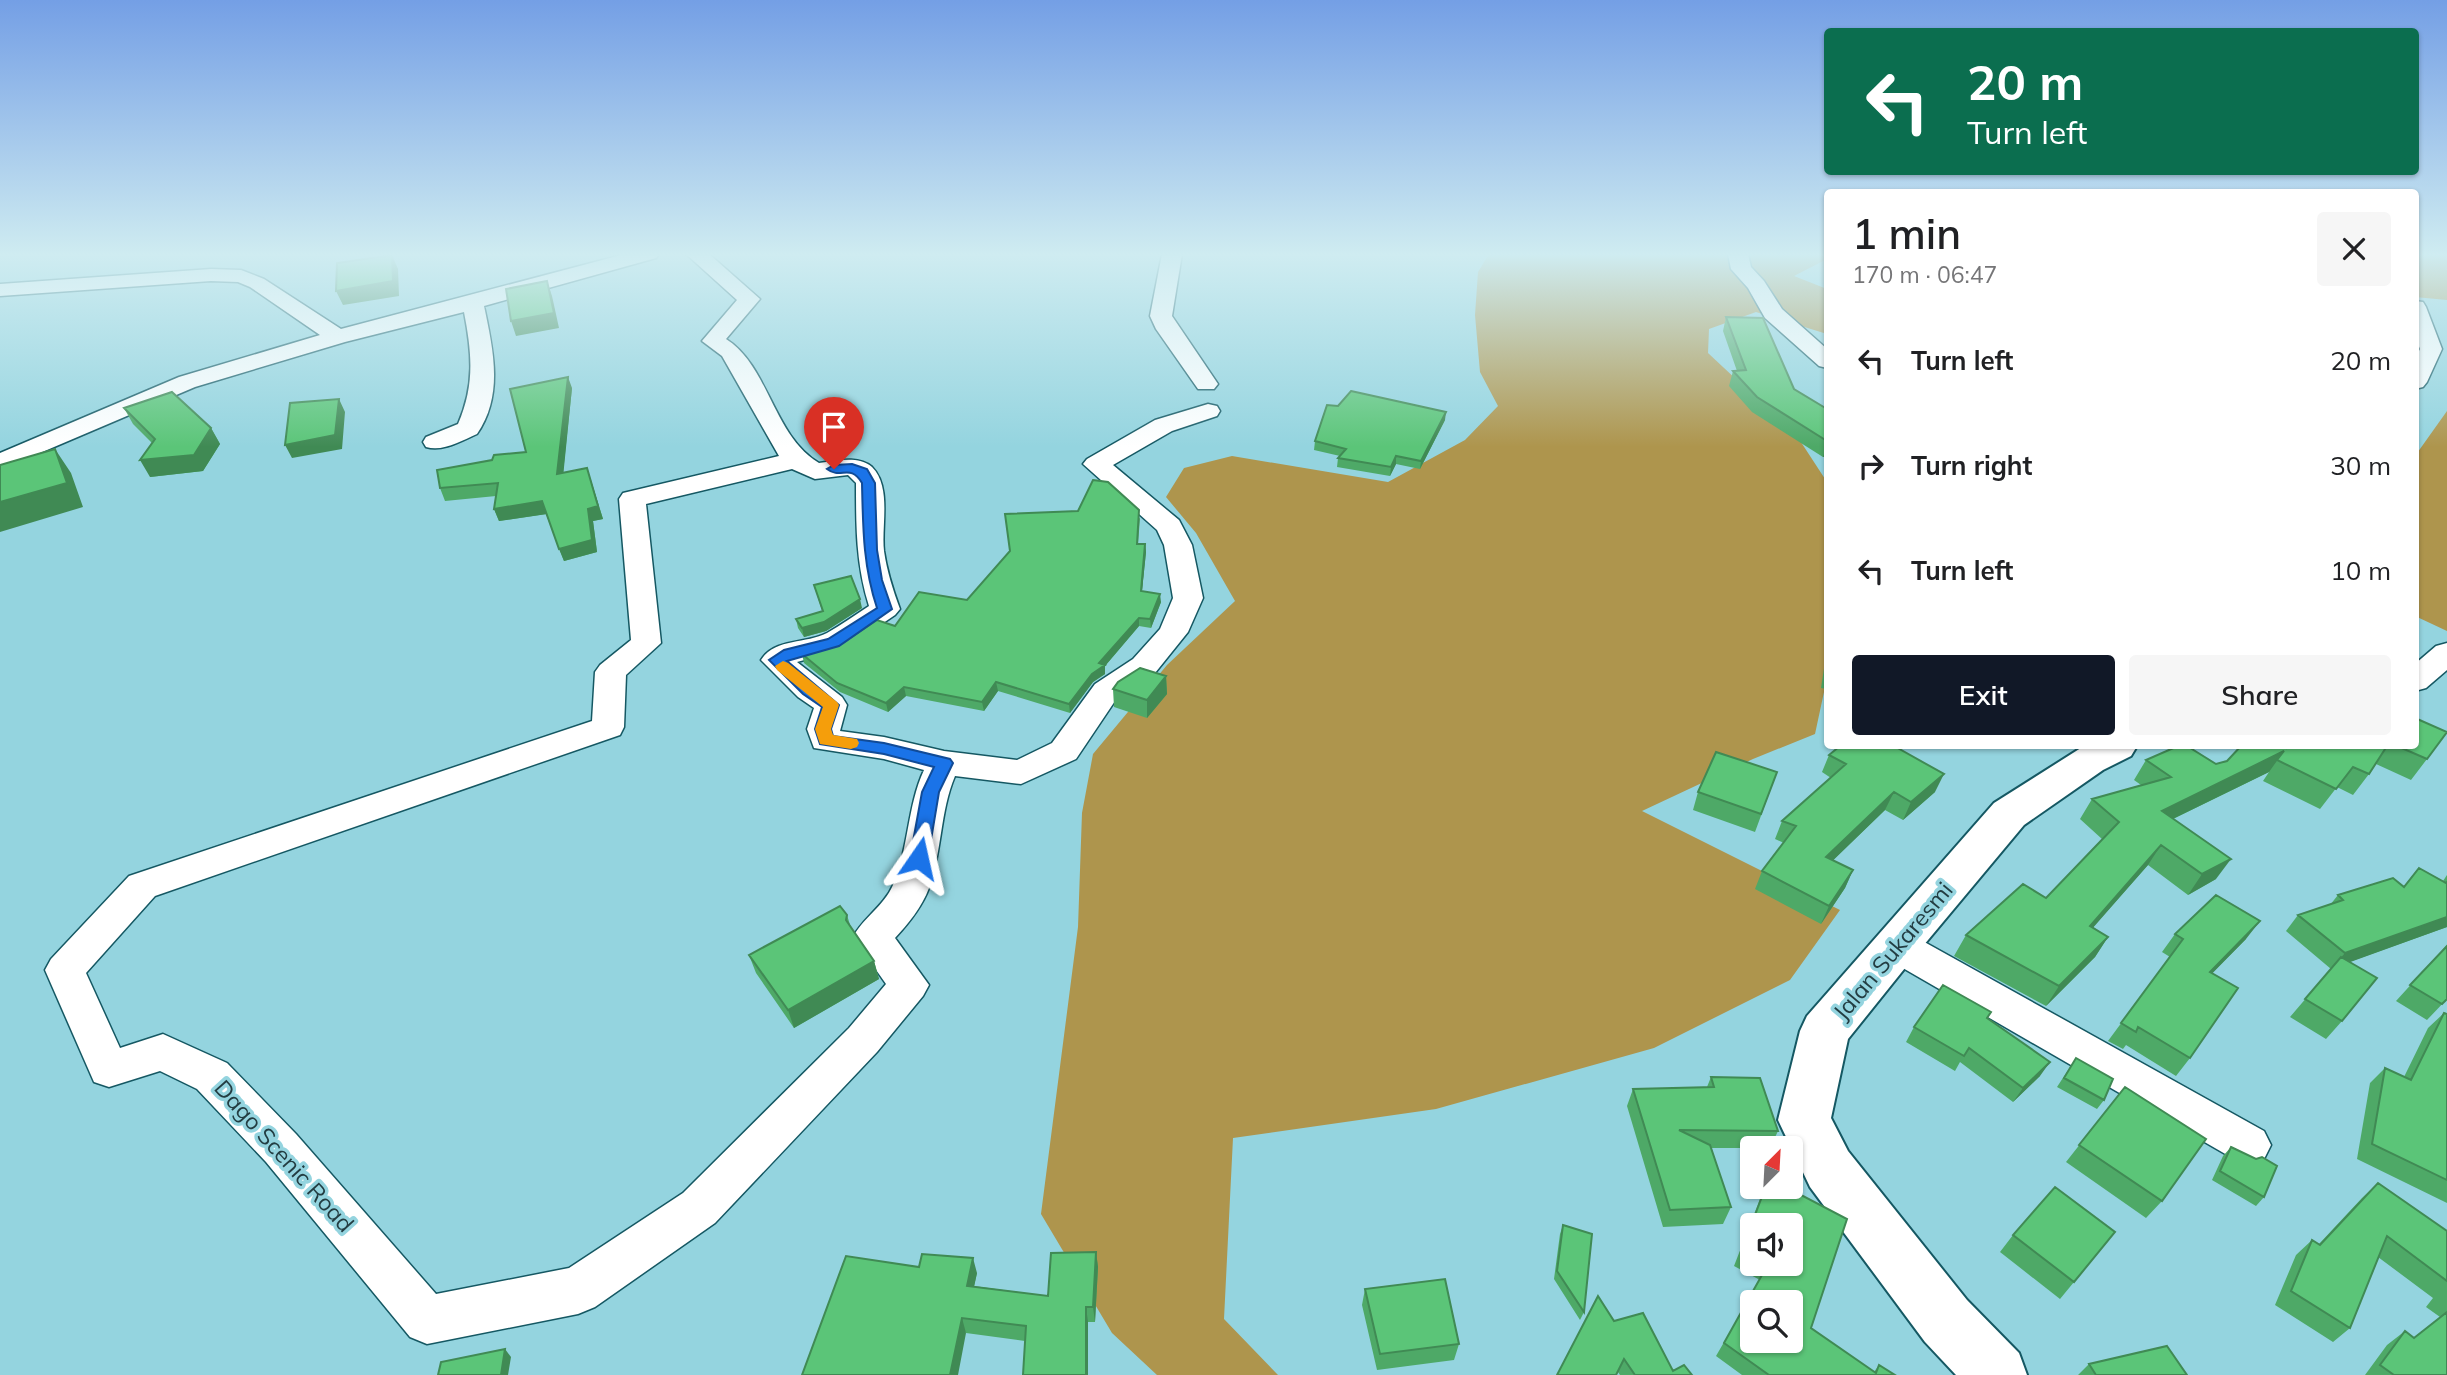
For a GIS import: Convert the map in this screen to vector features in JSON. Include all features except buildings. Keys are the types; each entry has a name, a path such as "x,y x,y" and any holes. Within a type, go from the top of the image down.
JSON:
{"main road":[{"name":"Jalan Sukaresmi","path":"1997,1375 1946,1321 1837,1180 1804,1120 1825,1031 1896,945 2009,814 2089,760 2111,749"}],"street":[{"path":"309,318 337,337"},
{"path":"0,462 187,382 337,337 412,318"},
{"path":"435,443 468,429 479,407 486,369 476,318"},
{"path":"733,318 713,341 731,352 787,450 796,460 815,471 852,467 862,472 869,483 870,550 875,580 885,609 834,642 789,653 776,660 809,690 831,705 823,729 826,740 884,748 944,763 1021,772 1064,751 1106,691 1144,666 1173,632 1188,598 1178,545 1169,526 1096,464 1149,433 1194,413 1207,398 1162,318"},
{"path":"1779,318 1824,358"},
{"path":"2419,318 2431,349 2419,374"},
{"name":"Dago Scenic Road","path":"796,460 632,499 646,643 611,672 608,727 142,886 65,970 109,1069 163,1052 212,1076 281,1148 427,1320 578,1290 699,1208 863,1040 909,985 872,937 895,913 910,890 931,792 944,763"},
{"path":"2419,678 2447,654"},
{"path":"1896,945 2249,1145"}],"shaded area":[{"path":"1475,318 1739,318 1709,329 1708,353 1797,436 1824,477 1824,692 1815,734 1753,759 1642,811 1840,910 1790,980 1654,1048 1436,1109 1233,1138 1224,1319 1278,1375 1157,1375 1112,1333 1041,1214 1078,927 1082,813 1093,754 1167,665 1235,601 1196,533 1166,497 1184,468 1232,456 1388,482 1465,440 1498,406 1480,372"},
{"path":"1776,318 1824,318 1824,333"},
{"path":"2447,411 2447,631 2419,618 2419,450"}],"slow traffic":[{"path":"783,666 809,690 831,705 823,729 826,740 851,743"}],"route":[{"path":"834,469 852,467 862,472 869,483 870,550 875,580 885,609 834,642 789,653 776,660 809,690 831,705 823,729 826,740 884,748 944,763 931,792 919,858"}]}
